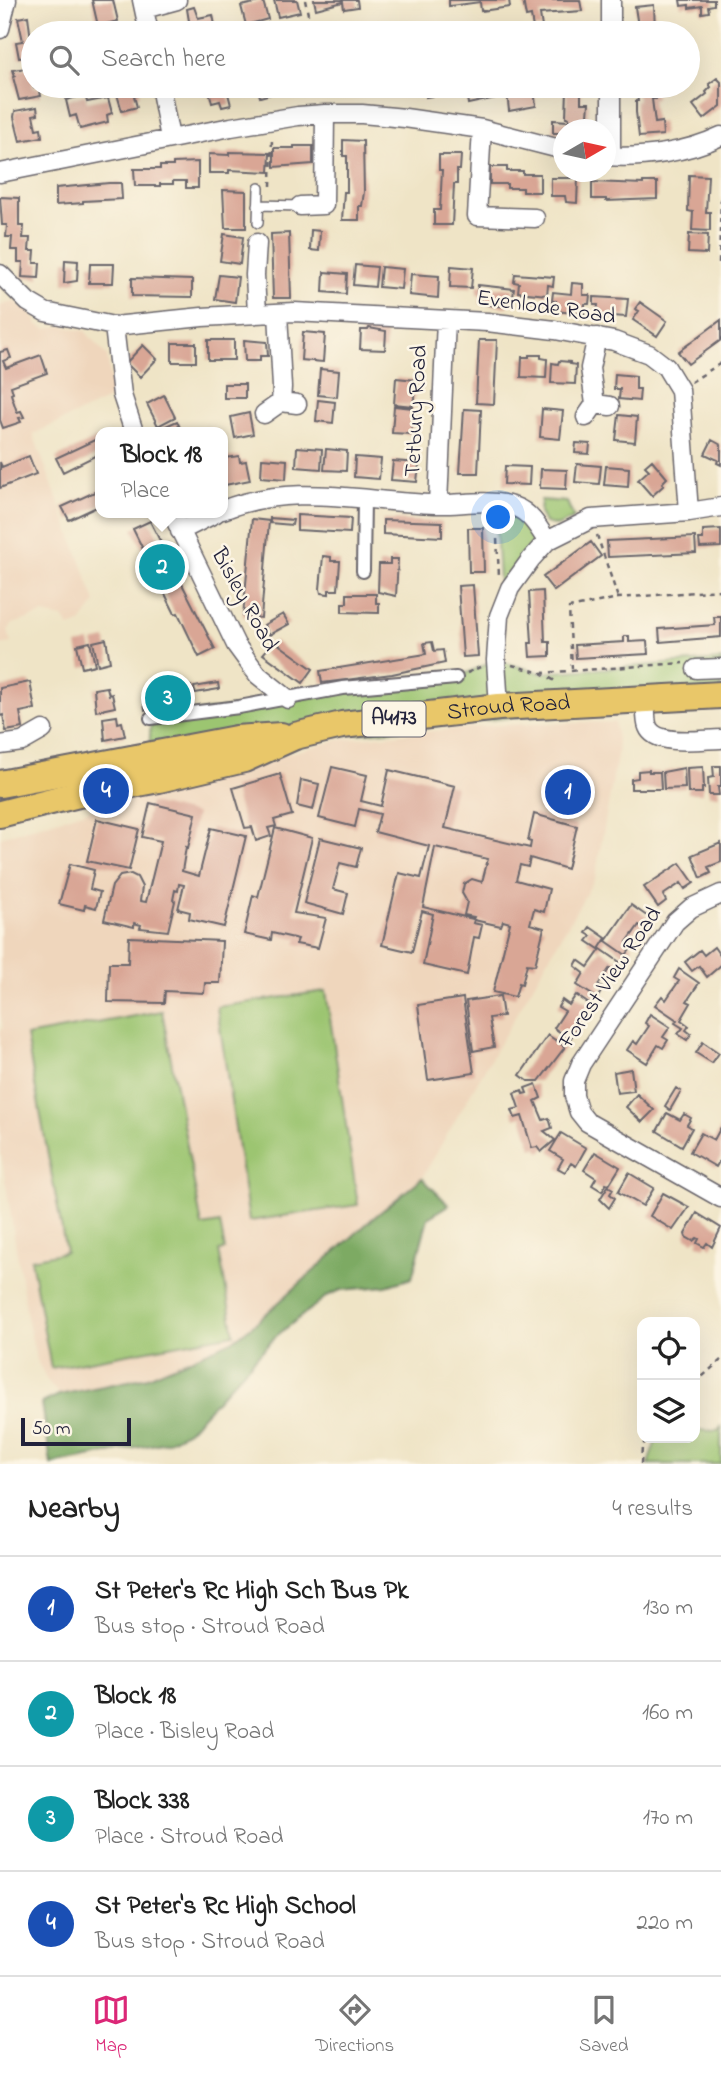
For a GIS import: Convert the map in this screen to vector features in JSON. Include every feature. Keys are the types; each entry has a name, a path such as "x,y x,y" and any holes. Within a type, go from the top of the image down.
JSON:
{"main road":[{"name":"Stroud Road","path":"0,814 79,794 244,759 295,736 342,725 499,707 721,695"},
{"name":"Stroud Road","path":"0,785 247,737 295,736"}],"street":[{"path":"0,29 7,0"},
{"path":"143,4 177,0"},
{"path":"611,0 611,21"},
{"path":"162,98 170,138"},
{"path":"610,98 610,119"},
{"path":"1,167 27,167 272,119 325,114 405,118 482,129 553,147"},
{"path":"300,206 324,205 325,114"},
{"path":"482,129 477,216 535,218"},
{"path":"616,155 670,151 709,142 721,136"},
{"path":"260,246 255,275 282,387 289,403 264,414"},
{"name":"Evenlode Road","path":"0,274 28,302 45,312 114,326 266,314 357,315 487,322 597,337 649,354 666,367 680,390"},
{"name":"Tetbury Road","path":"438,504 446,320"},
{"path":"114,326 122,395 132,427"},
{"path":"597,337 590,368 597,409"},
{"path":"680,390 689,512"},
{"path":"228,508 248,500 316,494 438,504 495,502 517,507 535,522 547,541"},
{"path":"363,571 364,499"},
{"path":"499,707 496,660 499,616 510,588 547,541 591,519 721,507"},
{"name":"Bisley Road","path":"174,518 236,645 258,675 288,699"},
{"path":"180,531 206,518"},
{"path":"695,666 721,668"},
{"name":"Stroud Road","path":"151,718 288,699 343,688 456,678"},
{"path":"646,699 648,727 656,737 669,741 721,739"},
{"path":"0,746 22,743 43,730"},
{"name":"Forest View Road","path":"721,894 691,908 675,922 595,1040 574,1081 574,1096 579,1112 587,1122 721,1198"}],"lane":[{"path":"258,223 259,188"},
{"path":"258,205 300,206"}],"path":[{"path":"305,0 309,21"},
{"path":"271,206 272,119"},
{"path":"719,263 721,196"},
{"path":"680,390 721,363"},
{"path":"495,502 499,593 504,603"},
{"path":"591,519 618,598"},
{"path":"572,669 569,608 618,598 721,590"},
{"path":"456,678 496,660 541,673 559,684"},
{"path":"541,673 572,669 695,666"},
{"path":"698,1380 721,1360"},
{"path":"641,1464 644,1443"}],"shaded area":[{"path":"14,301 30,311 38,325 47,329 62,326 85,331 107,356 113,397 33,434 96,602 81,623 69,627 63,618 43,614 13,624 8,630 11,643 0,645 0,306"},
{"path":"615,722 618,750 595,878 422,1178 232,1341 148,1377 59,1395 46,1379 36,1358 0,1147 0,1031 3,1028 0,1013 0,837 149,792 338,740 499,725"}],"green space":[{"path":"541,500 567,502 574,518 557,526 545,523 540,513"},
{"path":"495,510 515,512 536,537 504,590 499,580"},
{"path":"496,660 541,673 721,660 721,695 149,756 151,718 456,678"},
{"path":"326,991 358,1205 249,1221 217,1007"},
{"path":"162,1011 202,1226 220,1223 225,1250 219,1251 234,1334 51,1368 31,1259 66,1252 26,1036"},
{"path":"422,1178 449,1205 428,1218 412,1278 386,1286 341,1290 327,1296 275,1337 188,1431 167,1442 51,1464 42,1403 59,1395 148,1377 232,1341"},
{"path":"721,1427 721,1464 648,1464 655,1443 700,1443 700,1430 718,1431"}],"building":[{"path":"92,0 113,0 118,21 97,21"},
{"path":"274,0 297,0 300,12 278,17"},
{"path":"314,0 357,0 358,7 344,9 343,2 316,9"},
{"path":"449,0 509,0 510,7 481,11 480,2 449,6"},
{"path":"523,0 580,0 582,11 540,14 541,21 532,21 531,16 526,17"},
{"path":"680,0 714,0 714,5 708,6 709,12 702,13 702,6 681,6"},
{"path":"263,1 268,19 245,21 241,6"},
{"path":"654,5 655,21 637,21 635,7"},
{"path":"194,7 198,18 213,15 214,21 189,21 187,9"},
{"path":"28,16 29,21 21,21 21,32 18,18"},
{"path":"21,41 21,58 19,58 16,42"},
{"path":"21,69 21,98 30,98 19,100 13,70"},
{"path":"717,78 721,82 721,106 704,119 693,105 707,94 711,87 709,84"},
{"path":"86,98 87,102 108,98 112,113 107,115 108,122 80,129 76,115 70,117 66,100"},
{"path":"118,98 135,98 137,107 122,111"},
{"path":"211,98 229,98 231,105 222,107 220,101 212,103"},
{"path":"467,98 496,98 468,104"},
{"path":"508,98 535,98 536,106 509,111"},
{"path":"567,98 581,98 581,103 589,103 588,119 566,117"},
{"path":"638,98 656,98 652,99 655,123 662,122 663,135 639,137 636,112"},
{"path":"37,107 38,114 33,115 36,129 41,128 42,137 20,141 15,111"},
{"path":"343,140 363,141 364,192 362,206 359,206 359,220 342,220 344,192 347,192 347,156 343,156"},
{"path":"313,146 313,164 274,167 274,148"},
{"path":"229,152 270,153 269,172 229,170 229,173 209,173 209,154 229,155"},
{"path":"439,155 461,155 457,184 454,184 452,225 434,225 434,210 440,210 442,170 439,170"},
{"path":"198,162 198,188 186,188 186,181 173,181 173,184 160,186 135,186 134,169 160,169 160,166 173,166 173,163"},
{"path":"490,167 507,167 507,171 523,171 523,174 540,174 540,192 523,192 523,188 507,188 507,184 490,184"},
{"path":"689,175 708,176 706,212 710,212 710,231 692,230 693,212 688,211"},
{"path":"551,178 553,182 578,182 577,203 566,202 565,196 551,196"},
{"path":"592,182 657,182 657,199 592,199"},
{"path":"121,183 122,199 56,205 56,188"},
{"path":"223,190 246,191 246,228 225,228"},
{"path":"0,197 19,198 19,226 24,226 23,238 30,238 29,251 35,251 34,263 40,263 39,278 22,277 23,262 18,262 18,250 11,250 12,237 6,237 7,225 2,225"},
{"path":"311,230 320,231 319,251 310,250"},
{"path":"289,233 291,298 273,298 271,234"},
{"path":"224,234 243,237 240,264 220,261"},
{"path":"689,234 708,235 707,254 688,253"},
{"path":"65,260 78,261 77,281 64,283"},
{"path":"90,264 114,264 113,283 89,283"},
{"path":"355,265 377,267 375,287 353,285"},
{"path":"451,266 473,268 471,288 450,287"},
{"path":"381,267 403,269 401,289 379,287"},
{"path":"324,272 347,274 346,294 323,292"},
{"path":"411,274 439,276 438,298 409,295"},
{"path":"515,274 554,277 553,286 548,285 547,295 518,292 519,283 514,282"},
{"path":"219,275 238,277 235,302 215,299"},
{"path":"132,278 192,280 192,297 132,296"},
{"path":"572,283 583,284 583,295 590,295 584,314 555,311 553,292 571,294"},
{"path":"478,285 514,289 513,297 509,297 508,307 480,304"},
{"path":"594,297 628,299 626,317 597,315 598,305 594,305"},
{"path":"640,302 667,321 657,336 633,320 639,311 635,309"},
{"path":"721,320 721,340 688,364 678,352"},
{"path":"369,328 386,331 385,350 360,349 361,330"},
{"path":"303,332 325,334 323,362 301,360"},
{"path":"208,340 234,340 234,360 208,360"},
{"path":"244,340 267,342 268,356 260,356 260,361 245,361"},
{"path":"479,340 497,340 494,404 476,403"},
{"path":"172,343 196,343 196,362 172,362"},
{"path":"143,345 157,359 140,377 126,363"},
{"path":"8,350 11,358 3,361 6,368 41,355 47,373 11,386 17,412 21,411 24,417 19,418 21,422 3,428 0,420 0,352"},
{"path":"541,355 541,358 547,359 546,378 521,377 522,357"},
{"path":"559,361 576,365 575,384 551,383 552,363 558,364"},
{"path":"320,369 339,371 337,397 318,395"},
{"path":"615,374 636,376 636,389 640,389 639,401 619,399 620,389 614,389"},
{"path":"396,378 416,380 413,406 394,404"},
{"path":"224,384 245,384 245,398 224,398"},
{"path":"164,395 175,417 158,426 147,404"},
{"path":"318,400 335,402 333,423 316,421"},
{"path":"394,406 413,408 411,434 392,433"},
{"path":"464,409 481,410 478,473 460,473"},
{"path":"542,409 563,411 560,439 540,437"},
{"path":"249,413 253,434 235,438 231,417"},
{"path":"619,415 637,417 635,442 616,440"},
{"path":"177,421 180,427 164,427"},
{"path":"95,440 95,456 63,472 56,458"},
{"path":"712,440 721,445 721,465 717,463 718,460 705,454"},
{"path":"576,443 590,444 589,454 575,453"},
{"path":"297,447 322,449 321,469 296,467"},
{"path":"326,449 347,451 346,471 324,470"},
{"path":"29,456 36,474 0,488 0,462 2,467"},
{"path":"239,456 240,462 246,461 250,480 228,484 228,457"},
{"path":"355,457 381,459 379,479 354,477"},
{"path":"262,458 287,460 286,479 261,477"},
{"path":"652,460 667,478 662,483 664,485 652,496 638,480 649,470 645,466"},
{"path":"393,461 419,463 417,482 391,480"},
{"path":"577,464 601,466 599,484 575,482"},
{"path":"505,466 530,467 529,485 504,484"},
{"path":"606,466 629,468 628,487 604,485"},
{"path":"541,469 567,470 566,489 540,488"},
{"path":"95,492 95,508 69,520 62,507"},
{"path":"297,515 351,518 350,533 297,530"},
{"path":"270,518 293,520 292,525 270,523"},
{"path":"252,519 269,521 261,618 243,616"},
{"path":"383,520 442,522 442,537 383,534"},
{"path":"150,521 215,649 199,657 133,529"},
{"path":"468,528 483,528 484,572 469,572"},
{"path":"721,529 721,547 700,548 699,539 703,539 703,530"},
{"path":"695,537 696,553 608,557 607,541"},
{"path":"591,542 601,556 554,591 543,577"},
{"path":"323,556 331,557 331,561 340,561 338,590 329,590 329,594 321,593 320,589"},
{"path":"390,559 398,559 396,596 378,592 379,564 390,564"},
{"path":"473,585 478,656 463,657 458,586"},
{"path":"543,591 545,642 550,642 550,656 530,657 529,643 532,643 529,592"},
{"path":"347,594 376,594 379,613 342,612 342,603 347,603"},
{"path":"283,614 289,624 269,635 264,625"},
{"path":"714,617 721,617 721,637 660,642 659,629 715,625"},
{"path":"624,636 629,636 629,642 647,641 648,654 576,658 575,645 624,642"},
{"path":"106,639 110,662 98,665 93,642"},
{"path":"274,641 313,669 303,683 263,654"},
{"path":"90,642 95,665 82,668 77,645"},
{"path":"432,642 434,651 443,650 445,663 392,674 322,683 320,671 426,654 424,643"},
{"path":"30,682 35,709 20,712 23,728 6,731 3,715 0,716 0,688"},
{"path":"218,683 219,689 195,693 194,687"},
{"path":"191,686 193,704 145,710 143,692"},
{"path":"107,687 115,707 96,711 94,689"},
{"path":"117,716 118,723 122,722 125,736 105,740 103,718"},
{"path":"713,766 721,766 719,795 709,795 708,778 714,777"},
{"path":"332,767 367,775 361,801 381,806 389,770 455,786 445,828 530,848 531,842 528,841 534,814 577,826 567,869 530,858 528,867 520,865 516,880 549,889 544,912 534,909 530,924 544,928 535,965 527,964 522,984 519,983 515,997 493,992 510,923 503,921 501,926 474,920 473,923 482,925 479,938 474,937 467,975 423,965 433,914 422,911 412,952 382,945 399,873 421,878 429,846 375,832 380,814 359,809 355,827 319,818","holes":["435,847 488,859 482,882 472,879 464,884 462,893 467,902 464,915 474,917 473,919 423,907"]},
{"path":"703,767 702,793 688,793 687,768"},
{"path":"684,768 685,788 664,789 663,772"},
{"path":"638,771 660,772 661,789 631,789 631,779 638,778"},
{"path":"280,774 292,815 274,820 276,826 268,828 271,836 256,841 252,827 245,828 233,788"},
{"path":"301,780 319,784 313,810 297,806"},
{"path":"150,803 196,814 182,871 199,876 211,828 246,836 224,927 189,919 190,912 178,909 184,885 179,884 178,891 175,890 168,931 140,928 141,925 134,923 134,927 104,920 112,886 120,876 131,874 137,877 142,887 140,901 146,902 161,841 142,837"},
{"path":"97,819 139,829 129,870 87,861"},
{"path":"275,828 312,838 294,913 326,918 318,948 296,944 298,939 272,933 271,940 244,934 253,895 258,897"},
{"path":"320,838 361,848 356,867 340,863 333,889 348,893 343,914 304,903"},
{"path":"721,843 721,862 708,867 711,873 701,878 692,855"},
{"path":"680,863 694,883 685,889 681,883 663,895 666,901 658,907 644,887"},
{"path":"70,864 94,870 90,889 100,892 96,908 85,905 84,910 59,904"},
{"path":"631,905 651,919 645,928 639,925 627,942 633,946 626,955 606,941"},
{"path":"590,927 606,938 599,949 587,941 591,936 586,933"},
{"path":"129,937 222,941 220,983 205,983 204,993 165,991 164,1003 108,1002 109,963 128,963"},
{"path":"714,947 721,957 721,965 707,977 699,966 692,971 685,962 700,950 704,955"},
{"path":"601,949 621,963 615,972 610,968 598,985 603,989 597,998 577,985 584,973 575,966 578,960 588,967"},
{"path":"679,969 699,983 687,1001 691,1003 681,1020 689,1026 686,1030 691,1034 687,1040 678,1034 683,1028 675,1023 677,1020 655,1005 662,996 666,1000 679,981 674,978"},
{"path":"576,995 592,1006 570,1039 554,1028 565,1011 558,1007 562,1000 569,1005"},
{"path":"500,996 503,1016 489,1018 494,1047 473,1051 466,1001"},
{"path":"463,998 474,1073 428,1080 418,1005"},
{"path":"650,1014 670,1027 663,1037 668,1040 663,1048 658,1045 647,1063 627,1050 633,1041 637,1044 649,1026 645,1023"},
{"path":"548,1035 565,1047 539,1081 528,1081 520,1075"},
{"path":"703,1042 719,1053 712,1063 696,1053"},
{"path":"631,1069 634,1091 617,1093 614,1072"},
{"path":"536,1084 541,1098 535,1101 543,1120 549,1118 552,1128 544,1131 555,1140 541,1152 537,1147 532,1148 522,1116 515,1118 512,1110 519,1108 514,1093 522,1090 523,1094 527,1093 525,1088"},
{"path":"676,1088 681,1091 670,1110 665,1106"},
{"path":"637,1094 654,1110 642,1122 626,1107"},
{"path":"667,1113 680,1120 684,1114 691,1118 687,1125 692,1128 682,1146 657,1131"},
{"path":"721,1127 721,1158 716,1167 690,1152 701,1133 714,1140"},
{"path":"561,1133 586,1148 576,1166 571,1163 565,1172 558,1168 563,1159 550,1151"},
{"path":"595,1152 620,1167 602,1191 592,1185 596,1178 584,1170"},
{"path":"629,1173 654,1188 643,1206 618,1192"},
{"path":"608,1186 613,1189 610,1194 615,1198 609,1208 600,1199"},
{"path":"663,1193 689,1207 673,1230 650,1216"},
{"path":"697,1213 721,1228 712,1247 707,1243 704,1247 697,1243 697,1238 693,1241 686,1237 685,1234"}],"place":[{"name":"Block 18","path":"162,567"},
{"name":"Block 338","path":"168,698"},
{"name":"St Peter's Rc High School","path":"106,791"},
{"name":"St Peter's Rc High Sch Bus Pk","path":"568,792"}]}
